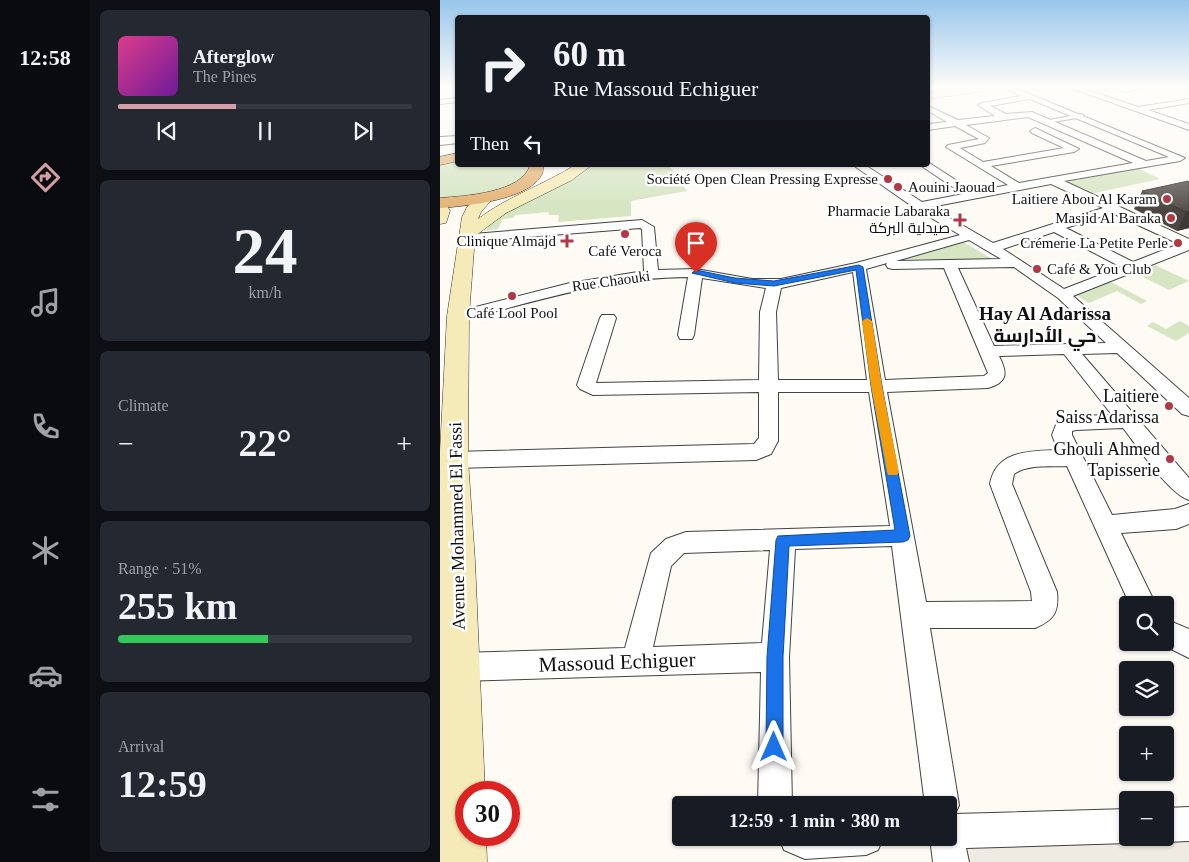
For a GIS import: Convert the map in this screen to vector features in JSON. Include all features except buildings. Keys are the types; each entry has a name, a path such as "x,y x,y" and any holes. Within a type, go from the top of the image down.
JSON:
{"highway":[{"path":"440,161 455,158"},
{"path":"440,202 486,197 519,186 531,178 537,168"}],"main road":[{"path":"466,238 500,210 567,177 582,167"},
{"name":"Avenue Mohammed El Fassi","path":"462,862 458,561 454,460 458,316 466,238 472,212 486,197"},
{"path":"440,207 442,211 440,219"}],"street":[{"path":"965,128 985,139 951,147 1018,187"},
{"path":"1030,128 1074,149"},
{"path":"1063,128 1142,164"},
{"path":"1112,128 1182,156"},
{"path":"440,141 455,139"},
{"path":"981,165 1098,144"},
{"path":"920,206 1182,156"},
{"path":"861,167 920,206 1017,263 1062,295 1189,409"},
{"path":"930,167 973,196"},
{"path":"1052,180 1189,244"},
{"path":"920,206 940,230 940,237 932,246"},
{"path":"992,248 1115,208"},
{"path":"466,238 642,224 648,227 650,275"},
{"path":"1056,228 1133,268"},
{"name":"Rue Chaouki","path":"458,316 573,285 650,275 696,273 774,284 863,266 970,236"},
{"path":"1062,295 1189,244"},
{"path":"941,796 903,536 877,386 863,266 1017,263"},
{"path":"608,318 586,385 593,389 877,386 988,382 996,376 996,371 949,264"},
{"path":"686,335 696,273"},
{"path":"454,460 756,452 767,446 769,438 768,312 774,284"},
{"path":"989,356 1121,348"},
{"path":"1069,350 1175,478 1189,491"},
{"path":"1128,421 1073,423 1064,427 1061,432 1063,441 1074,458 1139,596"},
{"path":"914,615 1035,615 1041,612 1046,606 1044,592 1001,484 1002,474 1007,467 1018,462 1074,458"},
{"path":"1105,525 1176,519 1189,514"},
{"path":"636,661 660,561 675,546 686,542 903,536"},
{"path":"775,796 775,657 783,540"},
{"path":"1174,636 1189,644"},
{"name":"Massoud Echiguer","path":"460,667 775,657"},
{"path":"1174,825 1189,824"},
{"path":"957,831 1119,826"},
{"path":"948,846 951,862"}],"green space":[{"path":"455,160 455,167 528,167 529,170 521,179 501,190 476,195 440,198 440,164"},
{"path":"587,167 670,167 687,191 631,201 631,216 558,222 559,215 548,215 549,212 515,215 513,218 503,219 498,229 484,231 509,209"},
{"path":"1137,168 1160,179 1085,195 1062,182"},
{"path":"962,241 992,259 895,259"},
{"path":"1155,265 1189,281 1169,290 1135,273"},
{"path":"1109,281 1147,301 1141,304 1117,291 1089,303 1076,295"},
{"path":"1180,321 1189,326 1189,333 1176,341 1147,326 1153,322 1166,329"}],"shaded area":[{"path":"1174,837 1189,837 1189,862 956,862 954,846 957,846 957,840 1119,838 1119,846 1174,846"}],"slow traffic":[{"path":"867,321 893,472"}],"place":[{"name":"Société Open Clean Pressing Expresse","path":"888,179"},
{"name":"Aouini Jaouad","path":"898,187"},
{"name":"Laitiere Abou Al Karam","path":"1167,199"},
{"name":"Masjid Al Baraka","path":"1171,218"},
{"name":"Pharmacie Labaraka صيدلية البركة","path":"960,220"},
{"name":"Café Veroca","path":"625,234"},
{"name":"Clinique Almajd","path":"567,241"},
{"name":"Crémerie La Petite Perle","path":"1178,243"},
{"name":"Café & You Club","path":"1037,269"},
{"name":"Café Lool Pool","path":"512,296"},
{"name":"Laitiere Saiss Adarissa","path":"1169,406"},
{"name":"Ghouli Ahmed Tapisserie","path":"1170,459"}],"district":[{"name":"Hay Al Adarissa حي الأدارسة","path":"1045,324"}],"route":[{"path":"696,273 774,284 859,267 877,386 894,476 903,536 783,540 775,657 774,747"}]}
